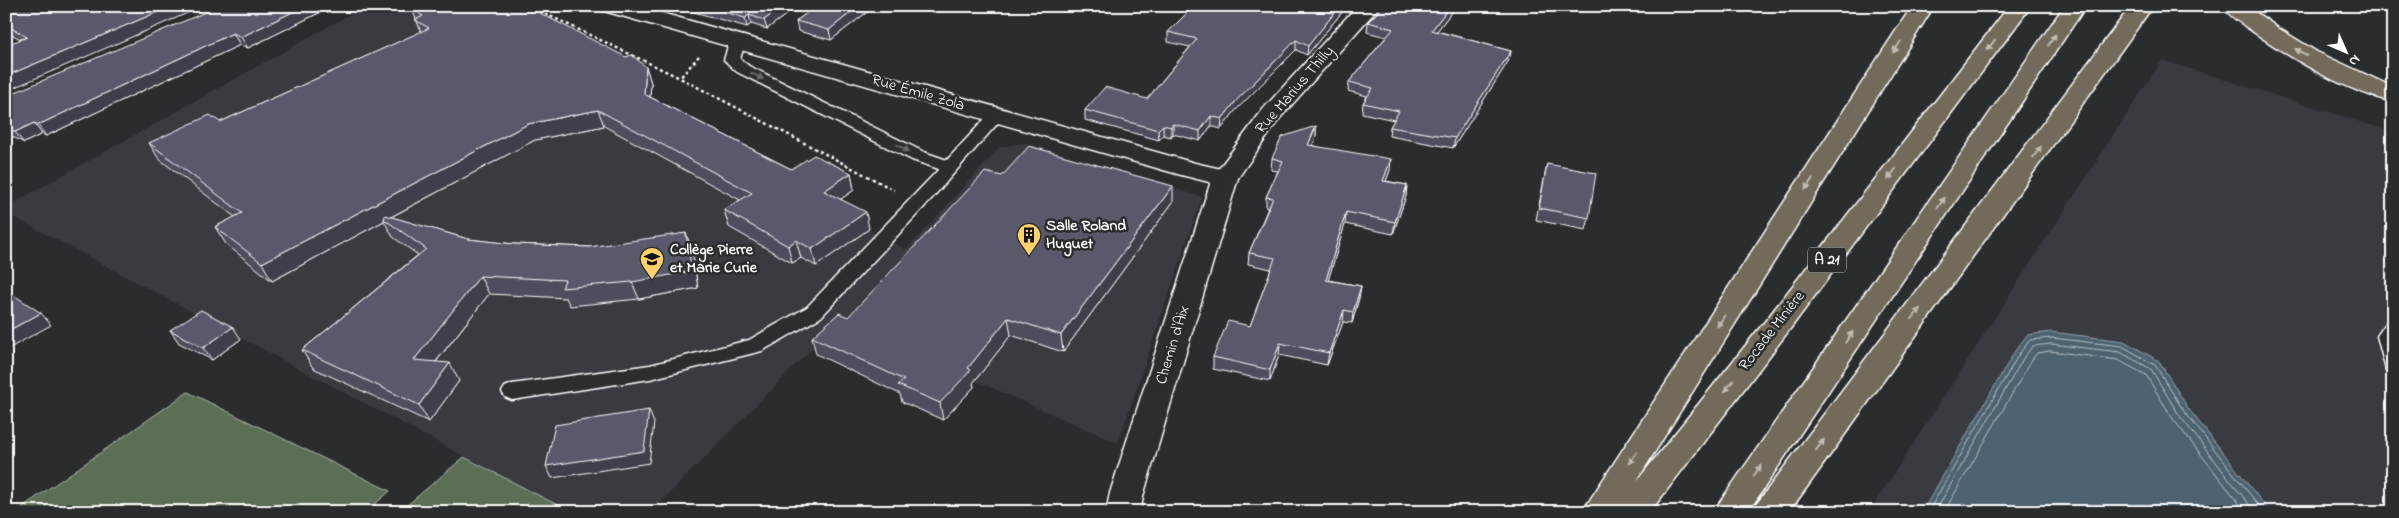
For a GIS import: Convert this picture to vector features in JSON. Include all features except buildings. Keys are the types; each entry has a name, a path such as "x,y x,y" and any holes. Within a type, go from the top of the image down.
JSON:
{"highway":[{"path":"1599,512 1923,6"},
{"name":"Rocade Minière","path":"1631,512 1780,322 2020,6"},
{"path":"1730,512 2075,6"},
{"path":"1770,512 2142,6"},
{"path":"2233,6 2288,46 2326,66 2393,95"}],"street":[{"name":"Rue Émile Zola","path":"612,6 726,40 1225,178"},
{"name":"Rue Marius Thilly","path":"1225,178 1272,113 1369,6"},
{"name":"Chemin d'Aix","path":"1123,512 1127,493 1225,178"}],"lane":[{"path":"726,40 732,60 743,69 918,156 950,168"},
{"path":"512,392 650,372 755,346 814,312 920,201 997,115"},
{"path":"2393,328 2387,336 2393,365"}],"path":[{"path":"529,6 680,78 903,194 920,201"},
{"path":"680,78 726,40"}],"shaded area":[{"name":"Collège Pierre et Marie Curie","path":"365,6 502,6 647,101 795,186 818,171 854,190 829,207 883,238 907,249 1000,147 1025,143 1202,197 1118,443 839,321 651,512 569,512 6,213 6,207"},
{"path":"2162,60 2393,132 2393,512 1869,512"}],"green space":[{"path":"188,392 390,491 366,512 15,512"},
{"path":"464,457 571,512 399,512"}],"water":[{"path":"2051,332 2124,341 2159,361 2188,408 2270,512 1922,512 2015,351 2027,335"}],"place":[{"name":"Salle Roland Huguet","path":"1029,256"},
{"name":"Collège Pierre et Marie Curie","path":"652,280"}]}
